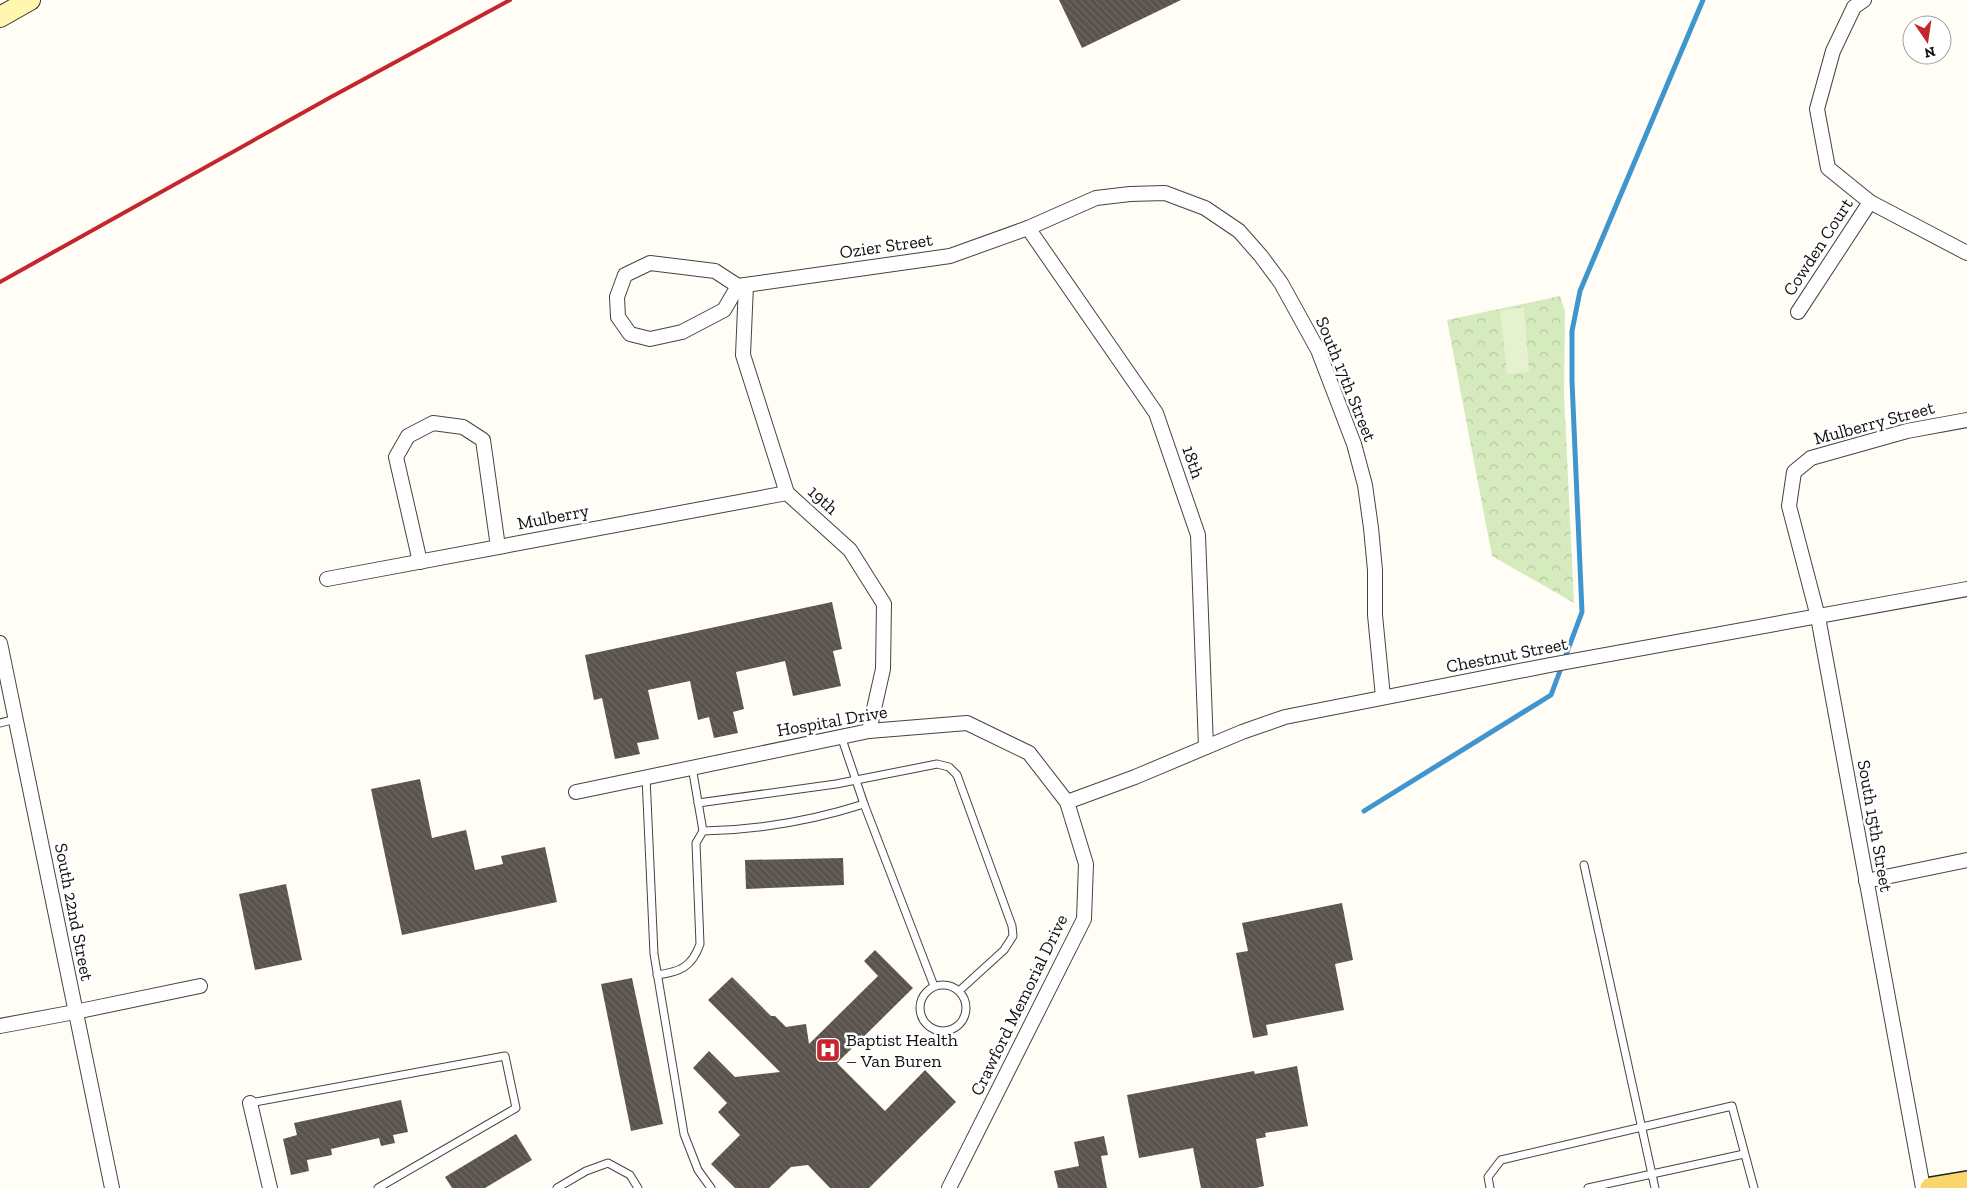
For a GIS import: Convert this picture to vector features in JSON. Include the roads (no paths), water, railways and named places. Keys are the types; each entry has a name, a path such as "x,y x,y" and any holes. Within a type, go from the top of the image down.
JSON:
{"main road":[{"path":"1931,1188 1967,1182"}],"street":[{"path":"0,17 30,0"},
{"path":"1864,0 1854,8 1833,51 1816,109 1828,168 1870,202 1967,253"},
{"name":"South 17th Street","path":"1028,228 1096,198 1130,194 1165,193 1205,208 1239,231 1261,256 1280,283 1318,350 1354,444 1365,485 1371,528 1375,570 1375,615 1382,697"},
{"name":"Cowden Court","path":"1798,312 1870,202"},
{"name":"Ozier Street","path":"742,286 950,256 1028,228"},
{"name":"18th","path":"1028,228 1156,413 1160,422 1198,535 1206,747"},
{"path":"650,263 714,270 742,286 724,310 682,332 667,337 650,339 630,334 618,317 617,298 625,275 650,263"},
{"name":"19th","path":"742,286 743,355 787,493 850,550 884,604 884,669 869,731"},
{"name":"Mulberry Street","path":"1794,472 1811,458 1907,432 1967,420"},
{"path":"420,562 396,457 408,436 433,422 463,427 484,440 498,547"},
{"name":"South 15th Street","path":"1794,472 1789,506 1818,617 1923,1188"},
{"name":"Mulberry","path":"327,579 787,493"},
{"name":"Chestnut Street","path":"1067,802 1135,777 1242,732 1284,717 1550,665 1967,589"},
{"name":"South 22nd Street","path":"0,643 112,1188"},
{"name":"Hospital Drive","path":"576,792 869,731 967,723 1029,752 1067,802"},
{"name":"Crawford Memorial Drive","path":"949,1188 1084,919 1086,864 1067,802"},
{"path":"1866,881 1967,860"},
{"path":"0,1026 200,986"},
{"path":"250,1103 270,1188"}],"lane":[{"path":"0,723 16,719"},
{"path":"842,736 864,804 934,986"},
{"path":"698,803 856,780 937,764 950,767 957,775 1012,926 1013,936 1004,950 959,990"},
{"path":"657,975 676,972 685,967 696,954 700,944 696,843 703,831 692,767"},
{"path":"646,776 654,954 657,975 684,1134 698,1170 711,1188"},
{"path":"703,831 736,830 838,812 864,804"},
{"path":"1584,865 1655,1188"},
{"path":"947,985 959,990 966,1004 964,1020 958,1026 944,1031 928,1026 920,1013 922,997 934,986 947,985"},
{"path":"250,1103 505,1056 516,1108 378,1188"},
{"path":"1490,1188 1488,1177 1501,1160 1732,1106 1754,1188"},
{"path":"1588,1188 1744,1154"},
{"path":"557,1188 586,1171 608,1163 630,1175 638,1188"}],"waterway":[{"path":"1364,811 1551,695 1582,612 1572,381 1572,331 1580,291 1703,0"}],"railway":[{"path":"0,282 331,97 510,0"}],"place":[{"name":"Baptist Health – Van Buren","path":"828,1050"}]}
